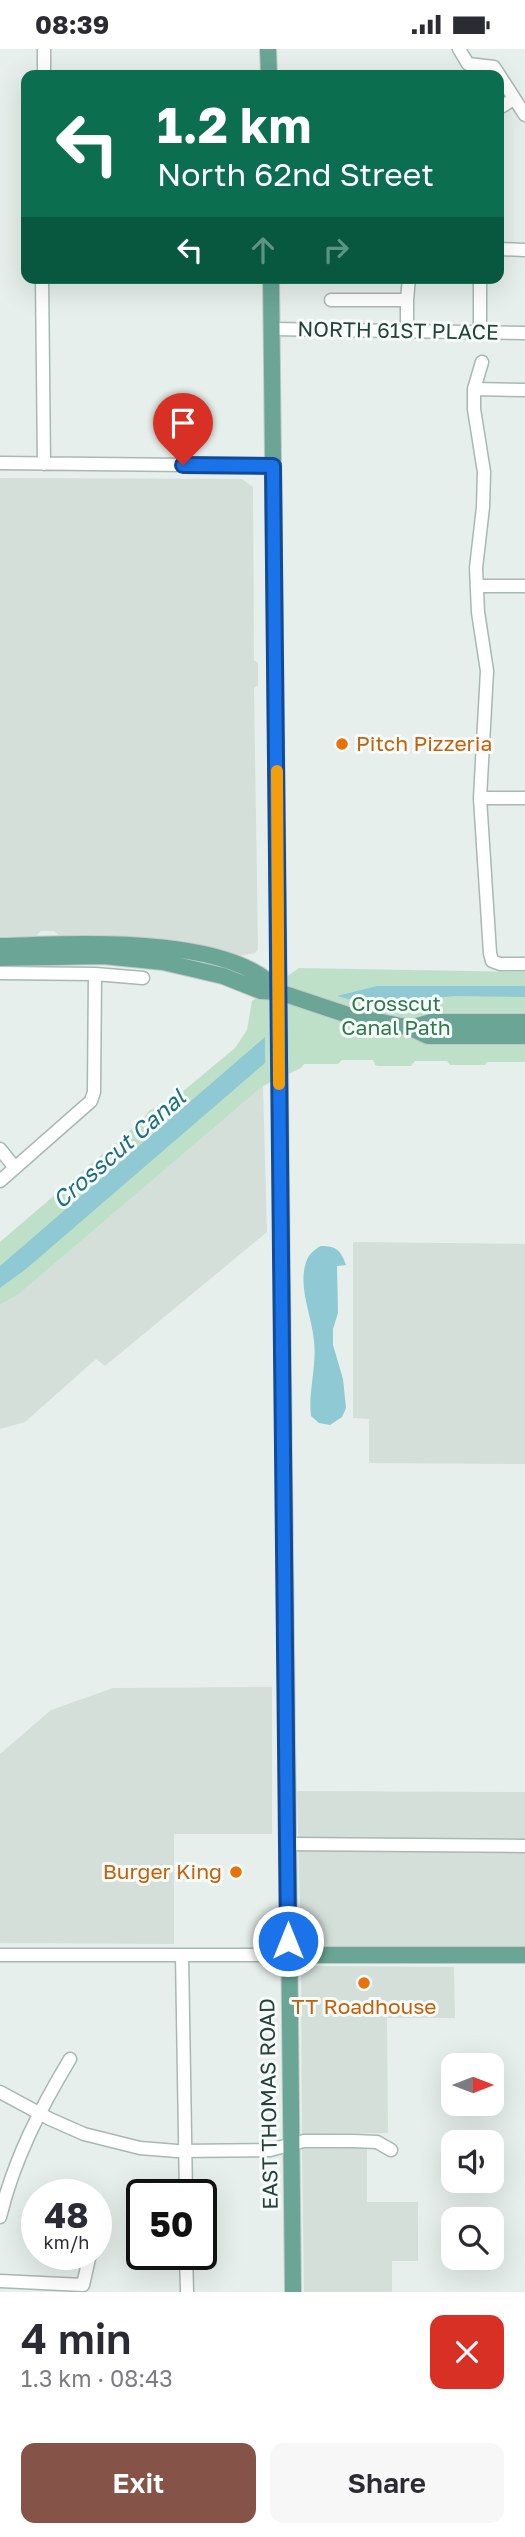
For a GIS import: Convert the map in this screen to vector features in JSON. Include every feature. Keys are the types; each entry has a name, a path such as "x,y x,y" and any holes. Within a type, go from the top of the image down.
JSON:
{"main road":[{"path":"268,49 269,70"},
{"name":"EAST THOMAS ROAD","path":"271,284 293,2292"},
{"path":"0,946 111,950"},
{"path":"0,958 161,947 218,959 261,975 279,992 303,1001 351,1016 411,1028 428,1036 525,1036"},
{"path":"411,1028 431,1022 525,1022"},
{"path":"288,1955 525,1955"}],"street":[{"path":"44,49 44,70"},
{"path":"459,49 470,69 494,67 496,70"},
{"path":"504,83 525,115"},
{"path":"504,105 514,99"},
{"path":"504,249 525,250"},
{"path":"42,284 44,464"},
{"path":"407,331 408,284"},
{"path":"480,284 480,332"},
{"path":"331,300 407,300"},
{"name":"NORTH 61ST PLACE","path":"272,329 525,333"},
{"path":"482,362 474,389 474,409 484,484 477,586 487,671 480,798 490,953 492,961 500,964 525,964"},
{"path":"474,389 525,390"},
{"path":"0,463 273,466"},
{"path":"477,586 525,586"},
{"path":"480,798 525,798"},
{"path":"0,973 94,974 143,978"},
{"path":"0,1181 91,1101 94,1093 94,974"},
{"path":"0,1149 15,1168"},
{"path":"288,1844 525,1846"},
{"path":"0,1955 288,1955"},
{"path":"182,1955 186,2179"},
{"path":"0,2217 14,2166 39,2113 70,2059"},
{"path":"0,2092 84,2134 118,2144 159,2151 270,2150 304,2141 377,2142 391,2150"},
{"path":"0,2281 83,2285 86,2270"},
{"path":"186,2270 187,2292"}],"shaded area":[{"path":"0,478 242,479 253,487 254,660 258,663 258,685 254,688 258,949 255,953 234,957 159,941 98,935 60,936 54,931 41,931 35,937 0,938"},
{"path":"263,1086 267,1232 105,1366 96,1359 25,1422 0,1429 0,1305 19,1294"},
{"path":"353,1242 525,1244 525,1464 369,1463 369,1419 353,1418"},
{"path":"272,1687 272,1834 174,1834 174,1944 0,1943 0,1754 51,1710 113,1688"},
{"path":"297,1791 525,1792 525,1947 301,1946"},
{"path":"301,1966 454,1967 455,2018 387,2018 388,2133 302,2134"},
{"path":"367,2148 367,2202 418,2202 418,2261 392,2261 392,2292 304,2292 302,2149"}],"green space":[{"name":"Crosscut Canal Path","path":"299,968 525,972 525,1062 450,1065 447,1061 415,1061 411,1066 378,1066 373,1060 342,1060 338,1064 304,1064 301,1068 263,1086 19,1294 0,1305 0,1242 141,1121 150,1110 170,1102 235,1048 247,1030 252,1001"}],"water":[{"path":"377,986 525,986 525,997 454,996 371,1005 337,996"},
{"path":"265,1037 265,1063 26,1269 0,1288 0,1266"},
{"path":"321,1246 338,1250 346,1265 337,1266 338,1313 333,1329 333,1345 343,1379 346,1408 342,1417 330,1425 319,1423 311,1416 315,1350 304,1284 307,1259"}],"slow traffic":[{"path":"277,771 279,1084"}],"place":[{"name":"Pitch Pizzeria","path":"342,744"},
{"name":"Burger King","path":"236,1872"},
{"name":"TT Roadhouse","path":"364,1983"}],"route":[{"path":"183,465 273,466 288,1941"}],"water label":[{"name":"Crosscut Canal","path":"119,1149"}]}
